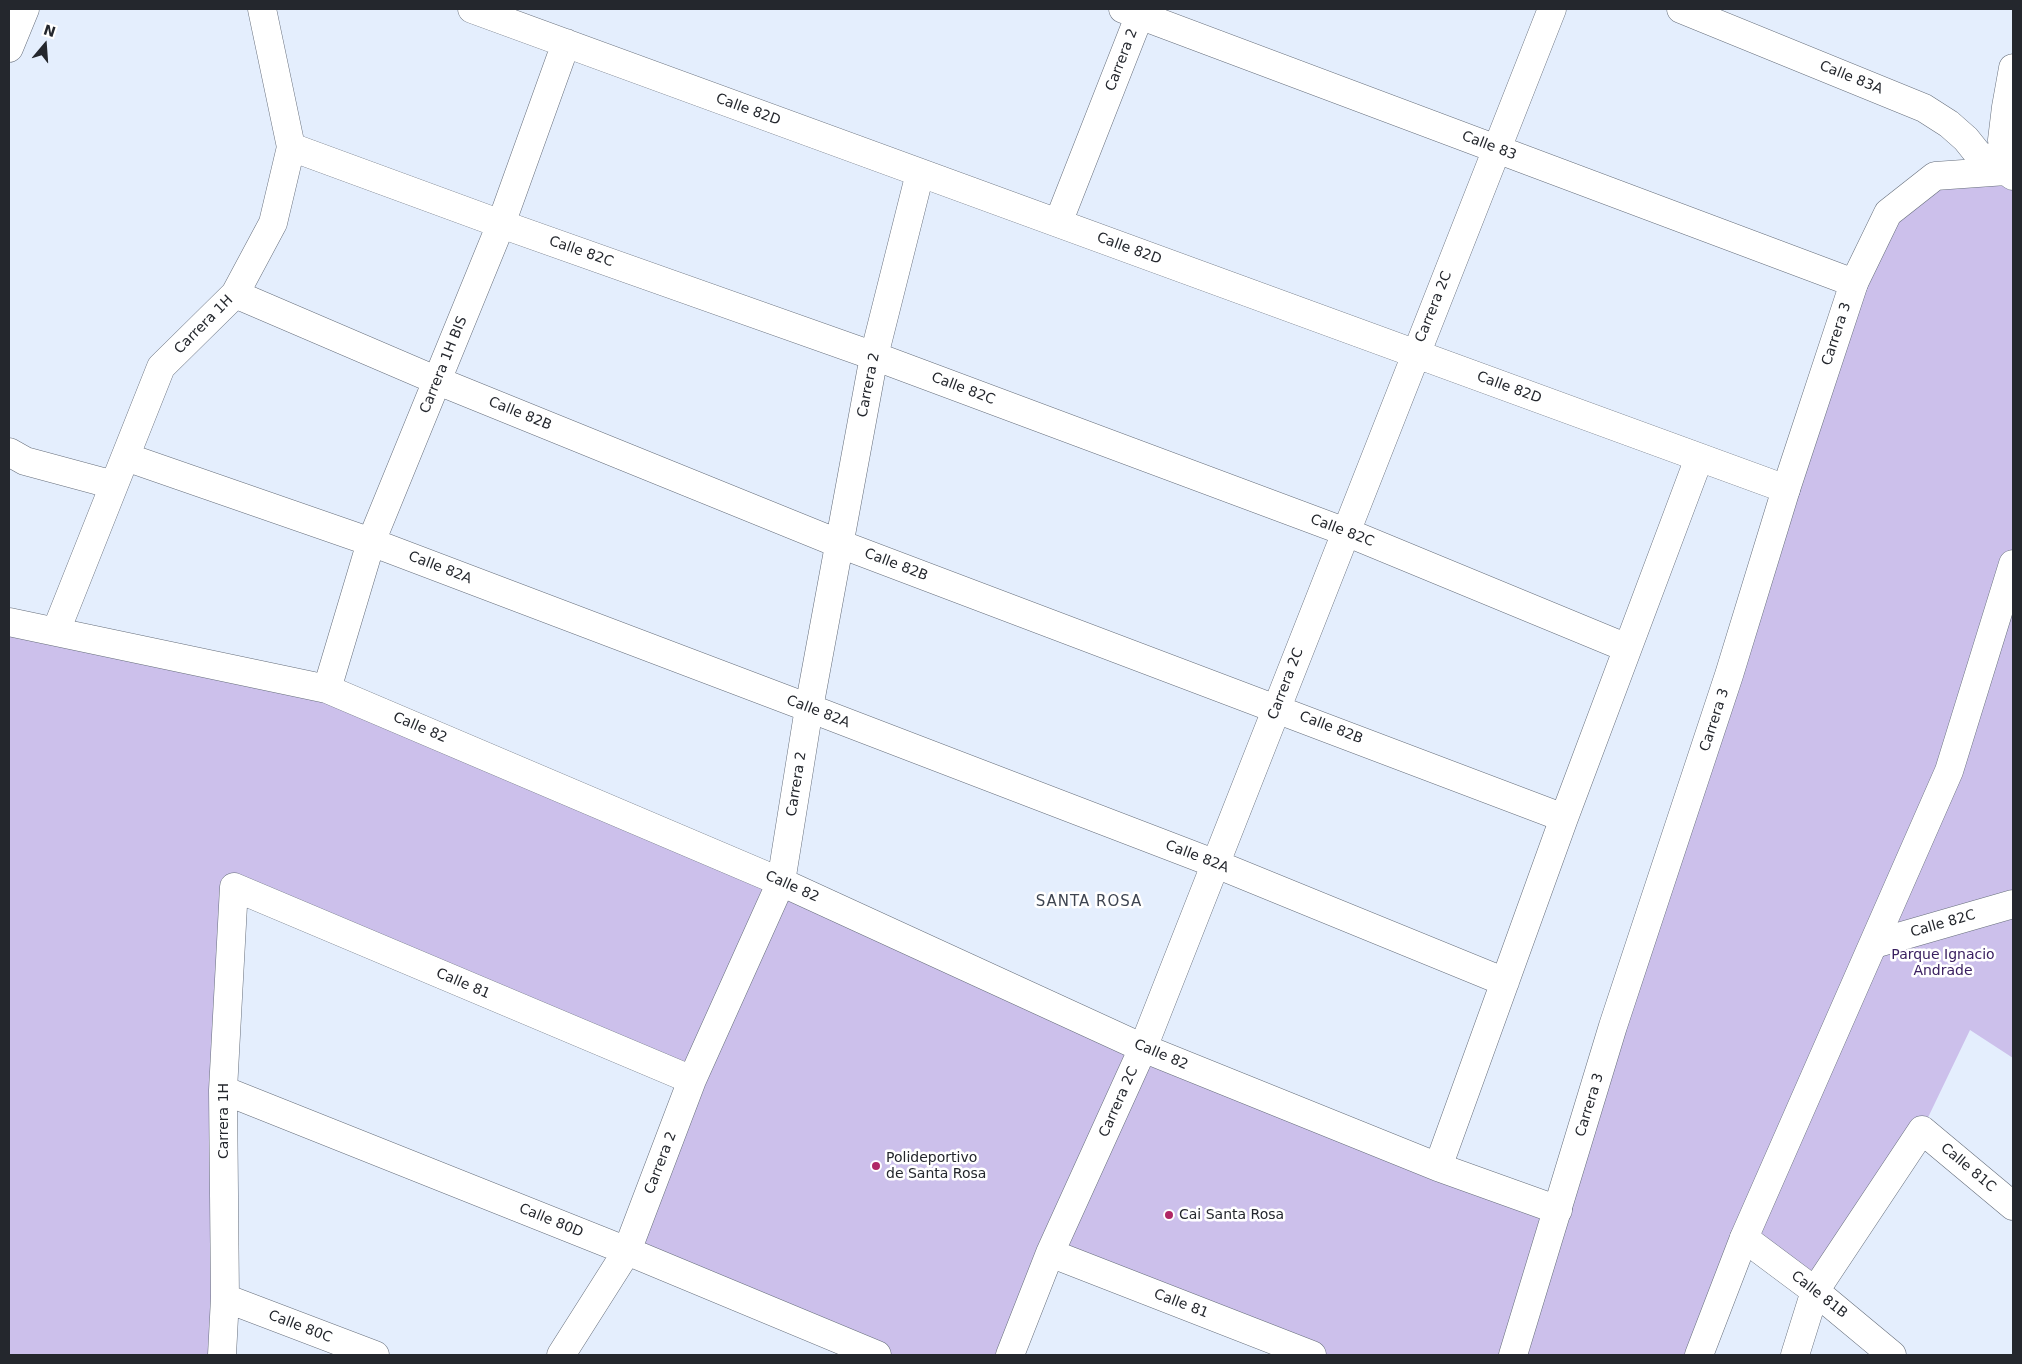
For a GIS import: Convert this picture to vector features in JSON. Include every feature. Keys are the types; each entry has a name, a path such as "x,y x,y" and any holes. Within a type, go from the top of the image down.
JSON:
{"street":[{"path":"9,48 25,9"},
{"name":"Carrera 1H","path":"56,631 161,367 235,294 273,223 292,147 262,9"},
{"name":"Calle 82D","path":"472,9 1786,489"},
{"name":"Carrera 2C","path":"1010,1355 1050,1253 1143,1048 1552,9"},
{"name":"Calle 83A","path":"1681,9 1924,108 1950,124 1978,154 2010,173"},
{"name":"Calle 83","path":"1135,11 1854,283"},
{"name":"Carrera 2","path":"1058,223 1135,11"},
{"name":"Carrera 1H BIS","path":"327,689 371,542 501,224 566,43"},
{"path":"2010,173 2002,140 2013,68"},
{"name":"Calle 82C","path":"292,147 501,224 874,356 1346,532 1627,648"},
{"name":"Carrera 2","path":"561,1355 627,1251 692,1080 781,882 809,708 874,356 920,173"},
{"name":"Carrera 3","path":"1513,1355 1613,1026 1730,675 1786,489 1854,283 1888,213 1936,176 2010,173"},
{"name":"Calle 82B","path":"235,294 438,381 840,544 1564,818"},
{"path":"9,452 25,461 114,485"},
{"name":"Calle 82A","path":"126,457 371,542 809,708 1216,864 1505,982"},
{"path":"1438,1166 1564,818 1699,458"},
{"path":"1699,1355 1744,1238 1949,771 2013,564"},
{"name":"Calle 82","path":"9,622 327,689 781,882 1143,1048 1438,1166 1558,1210"},
{"name":"Carrera 1H","path":"222,1355 225,1298 223,1090 234,887"},
{"name":"Calle 81","path":"234,887 692,1080"},
{"name":"Calle 82C","path":"1874,944 2013,904"},
{"name":"Calle 80D","path":"223,1090 627,1251 877,1355"},
{"name":"Calle 81C","path":"1815,1291 1922,1130 2013,1206"},
{"name":"Calle 81B","path":"1744,1238 1815,1291 1892,1355"},
{"name":"Calle 81","path":"1050,1253 1312,1355"},
{"path":"1795,1355 1815,1291"},
{"name":"Calle 80C","path":"225,1298 375,1355"}],"green space":[{"name":"Parque Ignacio Andrade","path":"1936,180 2013,181 2013,1058 1970,1030 1922,1130 1815,1291 1744,1238 1697,1355 1312,1355 1055,1255 1011,1355 877,1355 627,1251 692,1081 234,887 225,1355 9,1355 9,622 327,689 1558,1210 1733,676 1890,219"}],"place":[{"name":"Polideportivo de Santa Rosa","path":"876,1166"},
{"name":"Cai Santa Rosa","path":"1169,1215"}],"district":[{"name":"SANTA ROSA","path":"1089,902"}]}
